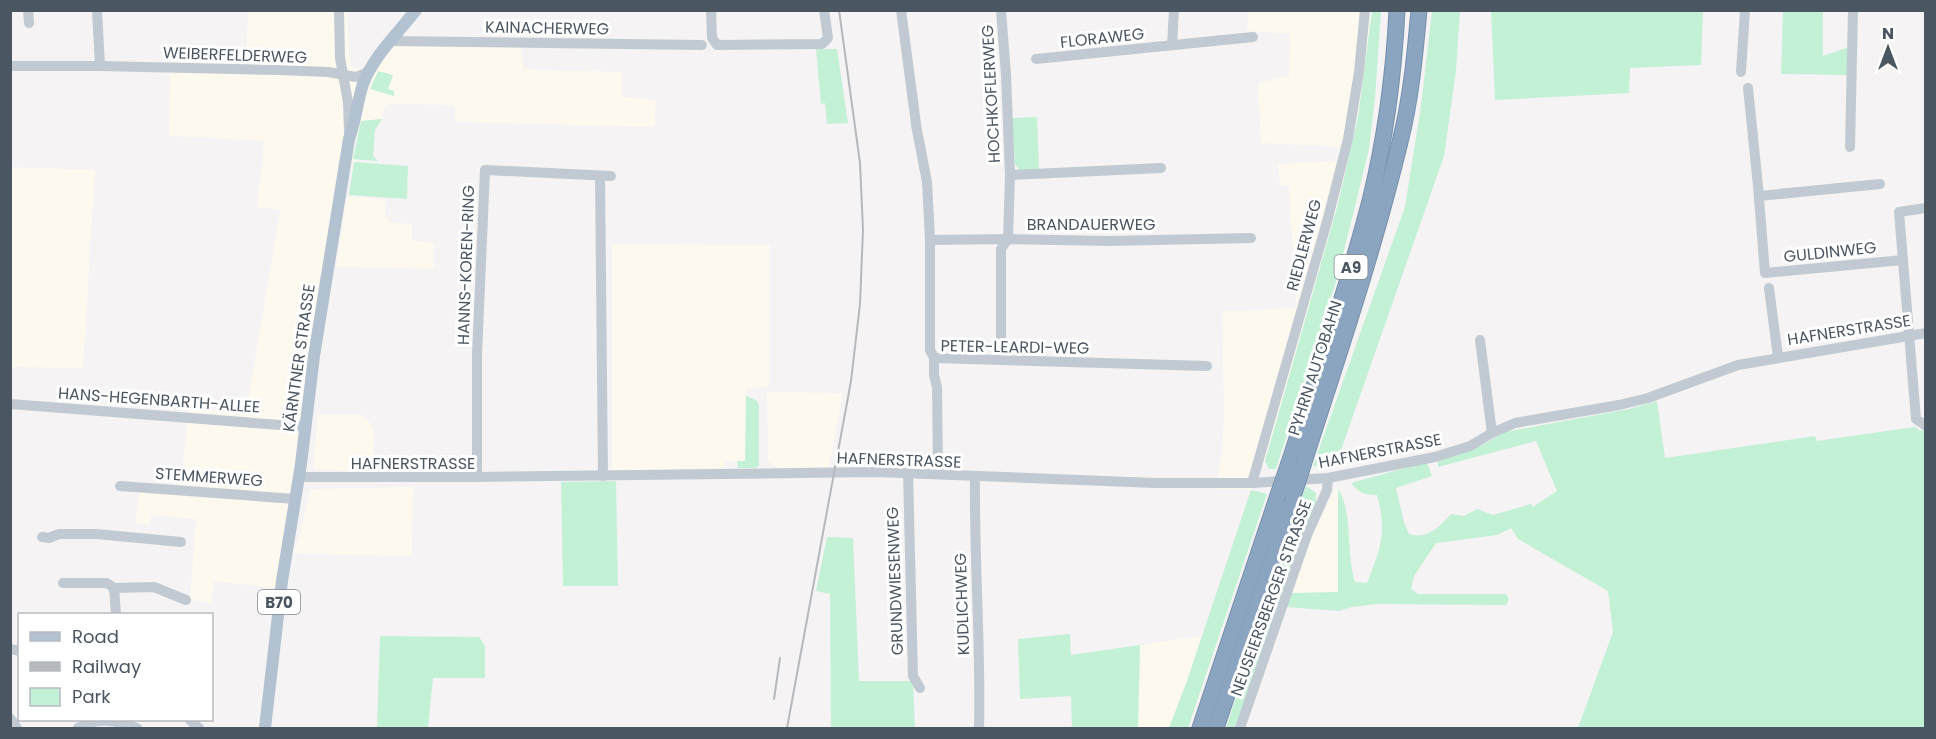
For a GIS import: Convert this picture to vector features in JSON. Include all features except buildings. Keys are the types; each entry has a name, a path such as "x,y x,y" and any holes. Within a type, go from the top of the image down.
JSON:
{"highway":[{"name":"PYHRN AUTOBAHN","path":"1297,463 1370,199 1383,129 1397,10"},
{"path":"1388,189 1403,77 1409,10"},
{"name":"PYHRN AUTOBAHN","path":"1200,729 1352,312 1401,140 1412,78 1419,10"},
{"name":"PYHRN AUTOBAHN","path":"1216,729 1285,498"}],"main road":[{"name":"KÄRNTNER STRASSE","path":"265,729 279,598 299,477 315,349 349,139 362,86 368,72 416,10"}],"street":[{"path":"28,10 28,23"},
{"path":"97,10 100,66"},
{"path":"339,10 340,58 348,102 349,139"},
{"path":"711,10 712,38 717,45 822,44 828,38 824,10"},
{"path":"901,10 916,124 927,182 930,240 930,350 934,358"},
{"name":"HOCHKOFLERWEG","path":"1001,10 1010,175 1008,239 1001,249 1001,359"},
{"path":"1172,45 1174,10"},
{"name":"RIEDLERWEG","path":"1252,483 1328,218 1348,139 1358,80 1365,10"},
{"path":"1741,72 1744,10"},
{"path":"1850,147 1853,10"},
{"name":"FLORAWEG","path":"1035,59 1253,38"},
{"name":"KAINACHERWEG","path":"391,41 702,45"},
{"name":"WEIBERFELDERWEG","path":"10,66 278,70 328,72 356,77 368,72"},
{"name":"GULDINWEG","path":"1748,88 1765,273 1903,260"},
{"name":"HOCHKOFLERWEG","path":"1010,175 1161,168"},
{"name":"HANNS-KOREN-RING","path":"477,477 477,355 485,170 606,176 603,476"},
{"path":"1759,196 1880,184"},
{"path":"1921,423 1909,336 1899,212 1926,208"},
{"name":"BRANDAUERWEG","path":"930,240 1086,241 1251,237"},
{"name":"HAFNERSTRASSE","path":"1768,288 1778,357"},
{"name":"HAFNERSTRASSE","path":"299,477 908,472 975,478 1155,483 1252,483 1328,478 1435,457 1470,446 1515,423 1638,401 1738,365 1926,333"},
{"path":"1480,340 1492,433"},
{"name":"PETER-LEARDI-WEG","path":"938,473 937,387 934,358 1208,366"},
{"name":"HANS-HEGENBARTH-ALLEE","path":"10,404 306,427"},
{"name":"GRUNDWIESENWEG","path":"908,472 913,676 920,688"},
{"name":"KUDLICHWEG","path":"975,478 980,670 979,729"},
{"name":"NEUSEIERSBERGER STRASSE","path":"1240,729 1307,535 1327,490 1328,478"},
{"name":"STEMMERWEG","path":"120,486 295,499"},
{"path":"42,537 49,538 58,534 96,534 181,542"},
{"path":"63,583 107,583 114,588 154,587 186,600"},
{"path":"114,588 116,613"},
{"path":"10,718 17,729"},
{"path":"78,729 101,721"},
{"path":"114,721 137,729"}],"shaded area":[{"path":"248,11 347,11 350,63 354,69 360,68 368,72 391,41 522,43 523,69 622,72 622,97 656,100 654,127 455,122 454,105 389,104 384,107 382,119 361,121 357,138 350,139 281,589 214,581 211,603 190,600 196,519 151,515 150,525 136,524 136,516 140,487 180,490 189,409 246,412 280,210 257,207 264,141 169,136 170,62 246,64"},
{"path":"1248,11 1372,11 1358,117 1338,204 1265,461 1251,490 1216,489 1224,416 1222,311 1296,308 1289,186 1280,186 1278,164 1338,161 1339,147 1261,143 1258,83 1289,76 1290,34 1247,31"},
{"path":"11,167 95,170 83,368 11,367"},
{"path":"347,197 386,199 385,216 389,222 412,224 412,240 434,243 434,269 336,267"},
{"path":"612,244 770,245 770,384 767,387 746,388 745,461 726,461 723,468 612,471"},
{"path":"767,392 843,393 829,467 777,468 768,461"},
{"path":"318,414 361,414 371,424 374,431 372,472 313,469"},
{"path":"413,487 412,556 292,554 299,538 310,489"},
{"path":"1338,489 1338,592 1291,593 1313,535 1334,490"},
{"path":"1201,636 1169,728 1138,728 1140,645"}],"green space":[{"path":"1372,11 1381,11 1369,149 1338,275 1276,469 1269,469 1265,461 1338,204 1358,117"},
{"path":"1432,11 1460,11 1456,71 1444,156 1335,467 1313,466 1405,207 1421,106"},
{"path":"1491,11 1703,11 1701,65 1630,68 1629,93 1495,100"},
{"path":"1783,11 1823,12 1823,56 1849,47 1848,75 1781,74"},
{"path":"816,49 837,49 848,123 827,124 825,103 821,104"},
{"path":"378,71 393,75 388,89 394,91 394,96 370,89"},
{"path":"1037,117 1039,169 1019,170 1015,164 1012,118"},
{"path":"382,119 375,130 373,156 378,161 353,159 361,121"},
{"path":"354,162 408,166 407,199 349,195"},
{"path":"746,396 756,400 759,405 759,465 756,468 738,468 737,461 745,461"},
{"path":"1657,401 1665,458 1815,436 1817,441 1915,427 1920,431 1925,430 1925,728 1578,728 1613,632 1608,591 1518,539 1511,528 1497,535 1436,543 1414,576 1411,589 1418,594 1506,594 1509,599 1506,605 1378,604 1339,611 1286,607 1291,593 1338,592 1338,489 1346,509 1355,582 1367,583 1381,540 1382,520 1377,495 1362,493 1351,483 1427,462 1432,476 1396,488 1409,534 1416,535 1433,531 1451,514 1464,516 1477,509 1493,515 1531,504 1533,507 1557,491 1536,441 1438,467 1438,461 1480,446 1505,432 1629,409"},
{"path":"616,481 618,586 563,586 561,482"},
{"path":"1306,486 1316,493 1316,503 1236,728 1226,728"},
{"path":"1251,490 1267,494 1188,728 1169,728 1187,681"},
{"path":"827,537 853,538 859,681 913,681 915,728 831,728 830,594 816,591"},
{"path":"1070,634 1071,655 1140,645 1138,728 1072,728 1071,696 1020,699 1018,639"},
{"path":"380,636 479,637 485,646 485,678 433,678 428,728 377,728"}],"railway":[{"path":"787,728 851,381 860,304 863,230 860,163 839,10"},
{"path":"774,699 780,658"}]}
